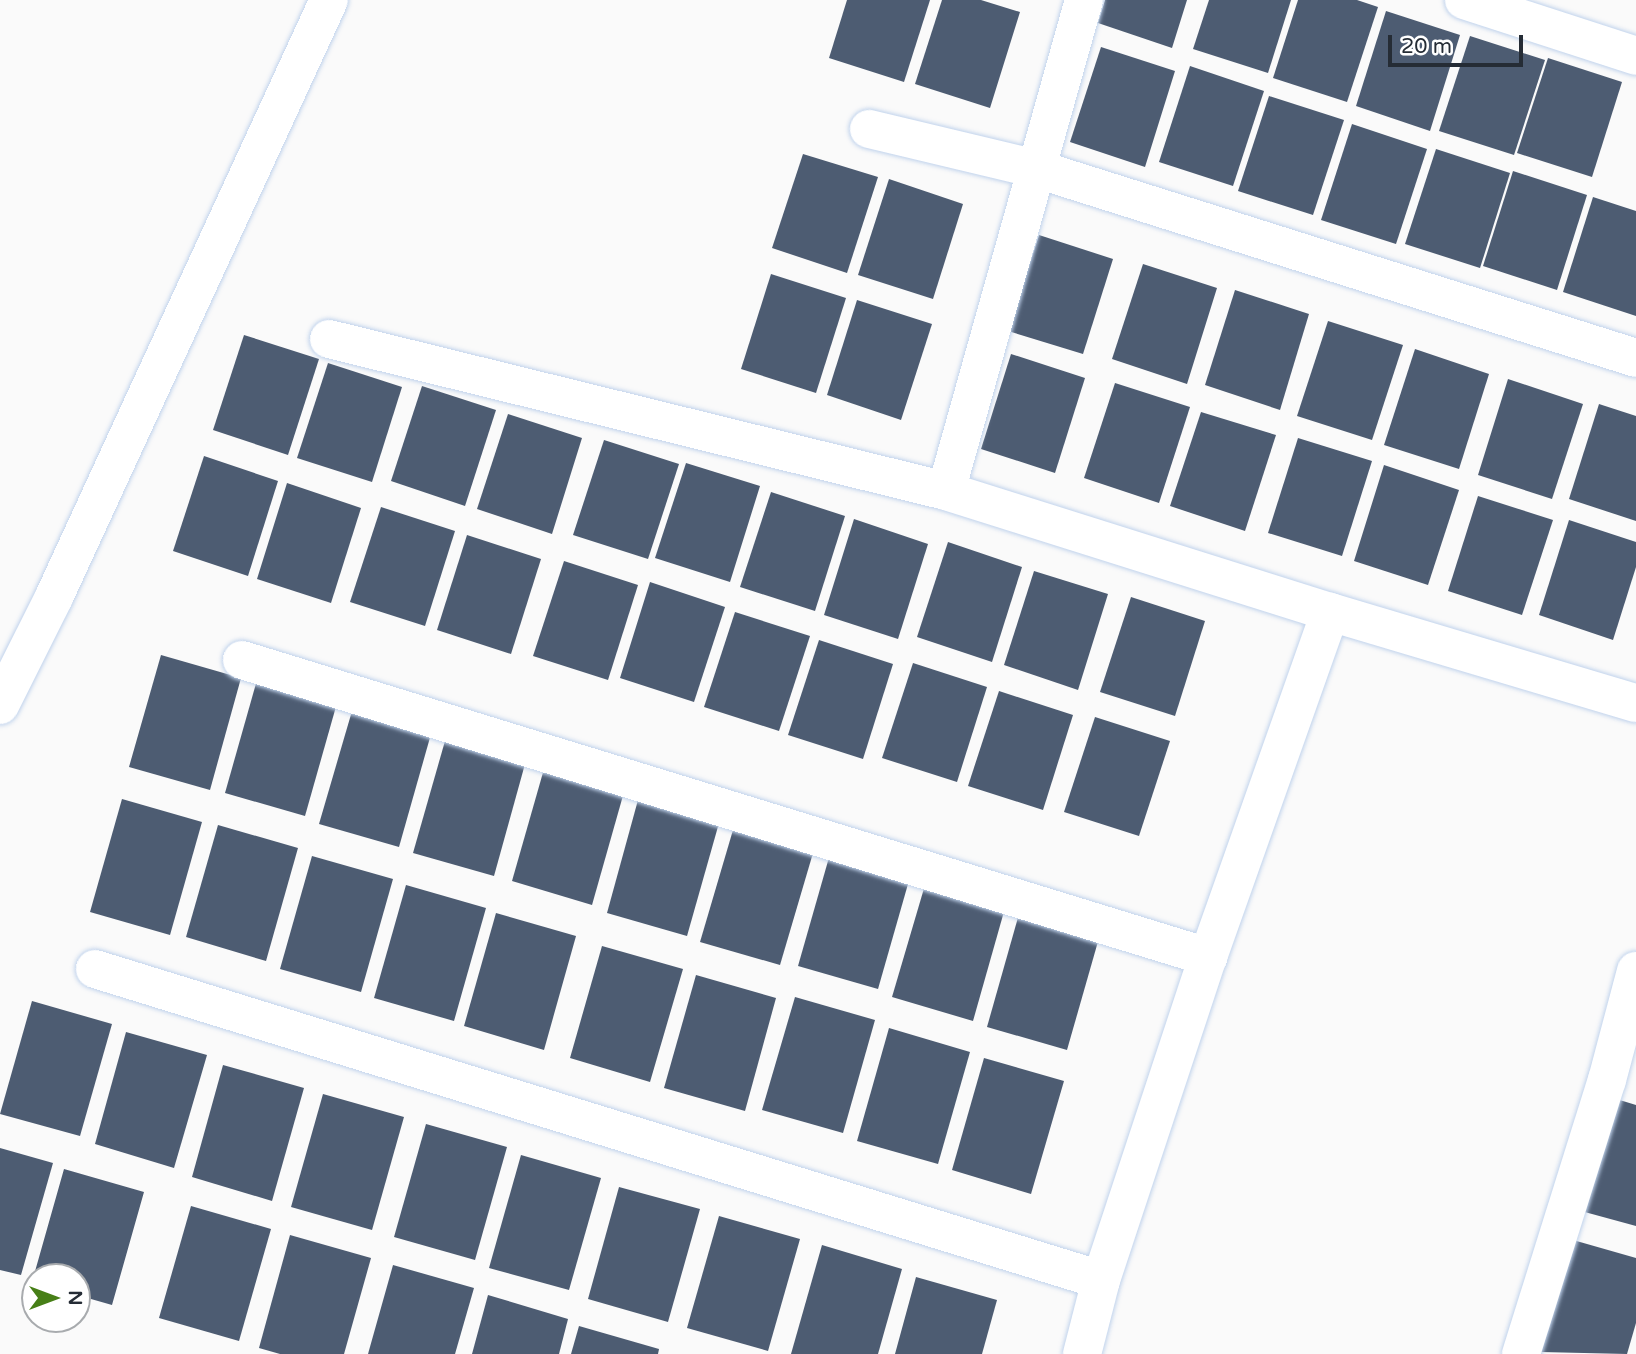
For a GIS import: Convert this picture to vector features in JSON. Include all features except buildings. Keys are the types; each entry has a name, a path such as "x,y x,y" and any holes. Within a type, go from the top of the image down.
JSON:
{"street":[{"path":"0,705 54,597 329,0"},
{"path":"946,491 1084,0"},
{"path":"1464,0 1636,56"},
{"path":"869,129 1037,169 1636,358"},
{"path":"329,339 946,491 1330,612 1636,703"},
{"path":"1082,1354 1101,1280 1208,957 1330,612"},
{"path":"243,660 1208,957"},
{"path":"95,969 1101,1280"},
{"path":"1521,1354 1622,1084 1636,971"}]}
